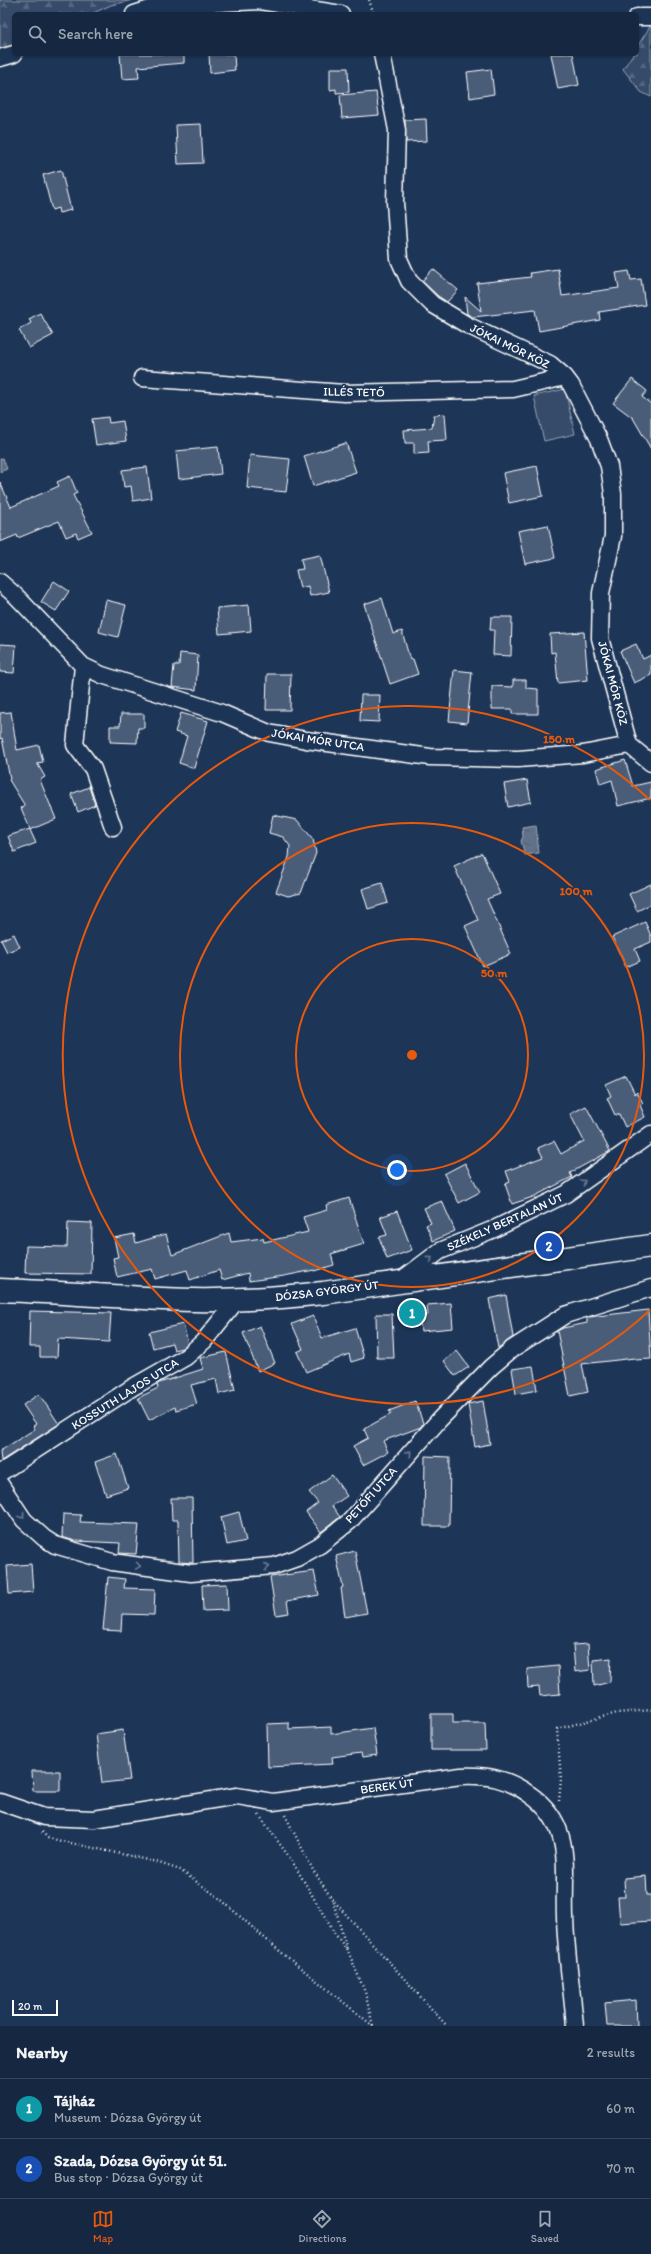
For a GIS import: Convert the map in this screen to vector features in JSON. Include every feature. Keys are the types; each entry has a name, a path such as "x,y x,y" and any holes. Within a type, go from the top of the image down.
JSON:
{"main road":[{"name":"DÓZSA GYÖRGY ÚT","path":"0,1290 163,1299 237,1300 323,1293 651,1246"}],"street":[{"path":"140,12 159,6 260,1 329,12"},
{"path":"639,17 651,17"},
{"path":"0,58 12,55"},
{"name":"JÓKAI MÓR KÖZ","path":"382,56 397,130 395,202 399,259 409,282 432,304 467,325 550,364 565,377 588,416 599,439 610,473 613,494 613,536 601,593 600,638 629,745"},
{"name":"ILLÉS TETŐ","path":"142,378 344,393 513,389 565,377"},
{"name":"JÓKAI MÓR UTCA","path":"0,582 17,597 83,666 102,675 222,713 269,733 306,740 430,757 518,759 583,754 629,745"},
{"path":"83,666 75,745 92,769 113,827"},
{"path":"629,745 651,763"},
{"name":"SZÉKELY BERTALAN ÚT","path":"398,1282 440,1251 494,1229 566,1194 651,1134"},
{"name":"PETŐFI UTCA","path":"0,1484 24,1520 44,1538 55,1545 112,1562 191,1573 274,1566 297,1558 320,1545 350,1522 440,1419 491,1367 512,1349 565,1315 651,1288"},
{"name":"KOSSUTH LAJOS UTCA","path":"0,1472 133,1387 186,1357 204,1341 237,1300"},
{"name":"BEREK ÚT","path":"0,1802 44,1818 94,1819 237,1796 274,1802 401,1784 482,1775 501,1779 517,1785 547,1808 556,1820 560,1832 565,1858 565,1917 575,2026"}],"path":[{"path":"369,0 373,12"},
{"path":"556,1820 561,1779 557,1728 616,1713 651,1710"},
{"path":"237,1796 256,1812 275,1836 292,1861 335,1934 348,1951"},
{"path":"274,1802 285,1815 313,1870 332,1898 447,2026"},
{"path":"28,1812 40,1831 48,1838 153,1861 180,1870 196,1880 276,1948 373,2026"},
{"path":"332,1898 348,1951 365,1992 373,2026"}],"green space":[{"path":"0,0 133,0 111,5 95,12 12,12 12,48 0,53"},
{"path":"651,25 651,97 641,92 623,69 632,56 639,56 639,44"},
{"path":"565,389 575,434 544,441 534,396"}],"water":[{"path":"3,458 7,469 0,472 0,459"},
{"path":"536,825 539,853 525,855 521,841 523,837 522,827"}],"building":[{"path":"120,56 184,56 184,63 138,67 139,78 122,79"},
{"path":"209,56 234,56 235,70 210,73"},
{"path":"551,56 573,56 579,85 558,89"},
{"path":"330,68 348,68 349,92 336,93 336,89 330,90"},
{"path":"491,69 494,94 470,98 467,72"},
{"path":"376,92 379,115 342,118 340,95"},
{"path":"426,119 427,141 406,142 405,120"},
{"path":"201,124 203,163 178,164 176,125"},
{"path":"61,170 71,210 59,213 58,208 52,210 43,175"},
{"path":"433,269 458,290 447,302 422,281"},
{"path":"558,269 562,296 619,288 616,273 629,271 631,280 641,279 645,305 599,312 600,320 539,331 535,310 473,317 467,314 465,297 481,311 477,283 531,277 530,273"},
{"path":"40,313 53,335 29,348 19,330 31,323 29,319"},
{"path":"632,379 647,391 642,397 651,404 651,449 633,418 613,403"},
{"path":"445,414 447,440 428,441 429,453 414,454 414,443 405,443 404,430 432,428 434,415"},
{"path":"108,417 109,423 123,421 126,441 96,445 92,419"},
{"path":"346,443 356,472 313,486 304,456"},
{"path":"218,447 221,474 179,479 176,451"},
{"path":"250,455 290,459 286,492 247,488"},
{"path":"537,466 543,496 509,503 503,473"},
{"path":"147,467 151,498 133,501 131,486 124,487 122,470"},
{"path":"70,476 77,493 73,495 92,532 78,538 76,533 66,537 59,521 18,538 17,535 0,542 0,482 11,507 59,486 57,482"},
{"path":"548,525 555,558 525,564 518,531"},
{"path":"320,555 329,592 310,596 308,586 300,588 296,570 303,569 301,559"},
{"path":"54,581 69,591 56,611 41,602"},
{"path":"382,598 393,634 402,631 410,660 413,659 418,674 390,684 364,604"},
{"path":"106,600 126,605 118,637 99,632"},
{"path":"249,605 251,631 219,634 217,608"},
{"path":"491,617 512,617 511,656 493,655 494,630 490,630"},
{"path":"584,632 588,680 558,683 555,652 551,653 550,634"},
{"path":"0,644 16,645 14,673 0,672"},
{"path":"636,644 643,659 651,655 651,675 634,683 620,651"},
{"path":"180,653 198,655 196,690 172,687 174,665 179,665"},
{"path":"454,670 472,672 467,723 449,721"},
{"path":"267,674 291,674 290,710 266,710"},
{"path":"513,680 526,680 526,688 538,689 538,714 512,714 512,709 492,709 492,686 513,687"},
{"path":"361,695 380,695 379,722 360,721"},
{"path":"11,712 17,750 39,745 43,762 37,763 45,777 40,780 56,819 30,830 36,843 14,852 8,836 30,829 21,808 25,806 9,780 2,738 0,739 0,713"},
{"path":"181,713 208,721 194,768 179,763 187,736 175,732"},
{"path":"121,714 144,714 144,728 138,728 137,743 110,742 110,726 120,726"},
{"path":"625,760 633,786 651,782 651,798 618,806 612,780 600,784 596,769"},
{"path":"527,780 531,802 508,807 504,784"},
{"path":"89,787 95,805 78,812 71,794"},
{"path":"273,815 297,820 313,839 316,853 301,893 288,896 276,892 289,857 290,846 283,837 269,833"},
{"path":"482,853 500,894 487,899 511,954 483,966 465,926 478,920 454,866"},
{"path":"382,883 388,903 368,909 362,889"},
{"path":"651,884 651,904 637,911 629,894"},
{"path":"645,922 651,936 651,942 635,949 640,961 626,967 612,937"},
{"path":"14,934 20,947 7,952 1,940"},
{"path":"626,1076 635,1094 637,1092 643,1103 640,1105 645,1117 625,1127 619,1114 615,1115 607,1098 611,1096 606,1085"},
{"path":"586,1106 610,1151 570,1173 572,1177 533,1197 512,1204 505,1184 510,1182 506,1171 543,1157 538,1148 554,1141 561,1154 584,1141 570,1114"},
{"path":"465,1163 480,1192 459,1203 444,1174"},
{"path":"349,1198 364,1244 331,1254 334,1265 314,1271 249,1281 248,1273 222,1280 219,1270 190,1280 187,1270 155,1279 152,1269 117,1277 113,1258 118,1257 114,1238 134,1234 136,1243 166,1234 172,1255 229,1233 231,1242 263,1238 264,1242 308,1232 303,1217 327,1210 326,1205"},
{"path":"442,1201 455,1231 433,1241 426,1225 431,1223 424,1208"},
{"path":"397,1211 412,1250 387,1259 379,1237 387,1235 380,1217"},
{"path":"68,1222 92,1223 91,1274 25,1273 26,1246 67,1247"},
{"path":"506,1295 513,1337 498,1348 489,1299"},
{"path":"451,1303 453,1328 421,1331 419,1316 428,1315 427,1305"},
{"path":"648,1310 651,1359 635,1360 635,1358 582,1364 588,1392 570,1396 557,1331 563,1328 587,1323 587,1318 589,1317"},
{"path":"30,1311 111,1313 109,1342 58,1339 57,1357 40,1357 40,1347 29,1347"},
{"path":"376,1314 392,1314 394,1358 377,1358"},
{"path":"313,1316 322,1338 355,1328 364,1358 351,1362 349,1354 306,1372 297,1352 303,1349 292,1324"},
{"path":"183,1324 188,1343 182,1348 174,1350 172,1343 153,1348 149,1332"},
{"path":"260,1326 275,1363 258,1371 243,1333"},
{"path":"457,1351 469,1367 455,1376 444,1361"},
{"path":"226,1352 235,1390 219,1394 216,1379 191,1385 197,1404 176,1410 175,1407 149,1420 138,1398 158,1388 157,1384 159,1383 203,1369 200,1358"},
{"path":"533,1366 537,1390 516,1394 512,1369"},
{"path":"39,1394 59,1424 1,1461 0,1451 35,1429 33,1426 36,1424 23,1405"},
{"path":"415,1401 423,1423 421,1427 383,1441 388,1452 363,1465 353,1446 368,1438 364,1429 391,1414 389,1411"},
{"path":"483,1401 490,1444 475,1447 468,1404"},
{"path":"117,1454 128,1488 106,1495 95,1462"},
{"path":"425,1456 450,1457 449,1526 424,1526"},
{"path":"332,1475 347,1496 332,1506 340,1517 321,1532 306,1512 318,1503 309,1492"},
{"path":"171,1498 192,1498 193,1563 179,1562 178,1520 172,1520"},
{"path":"239,1512 246,1541 227,1545 221,1517"},
{"path":"63,1514 81,1515 80,1522 139,1524 136,1554 119,1553 120,1543 75,1541 62,1537"},
{"path":"355,1551 367,1613 345,1617 341,1588 343,1587 336,1556"},
{"path":"31,1564 33,1592 9,1594 7,1566"},
{"path":"314,1571 319,1595 287,1601 289,1613 276,1615 270,1577"},
{"path":"108,1577 125,1579 124,1588 155,1589 154,1615 122,1614 121,1631 103,1630"},
{"path":"227,1584 228,1610 203,1611 202,1585"},
{"path":"588,1644 590,1670 575,1672 573,1645"},
{"path":"611,1658 610,1682 594,1686 593,1660"},
{"path":"558,1666 560,1694 540,1696 539,1687 528,1688 527,1669"},
{"path":"431,1714 453,1714 453,1723 485,1723 486,1750 431,1750"},
{"path":"289,1723 289,1729 331,1727 331,1734 373,1728 377,1755 362,1757 361,1753 332,1757 333,1764 268,1767 267,1724"},
{"path":"123,1730 130,1780 102,1783 96,1734"},
{"path":"32,1771 60,1771 60,1791 33,1791"},
{"path":"646,1876 647,1895 651,1895 651,1921 620,1923 618,1897 625,1897 624,1878"},
{"path":"636,2000 637,2026 607,2026 605,2003"}],"place":[{"name":"Szada, Dózsa György út 51.","path":"549,1246"},
{"name":"Tájház","path":"412,1313"}]}
